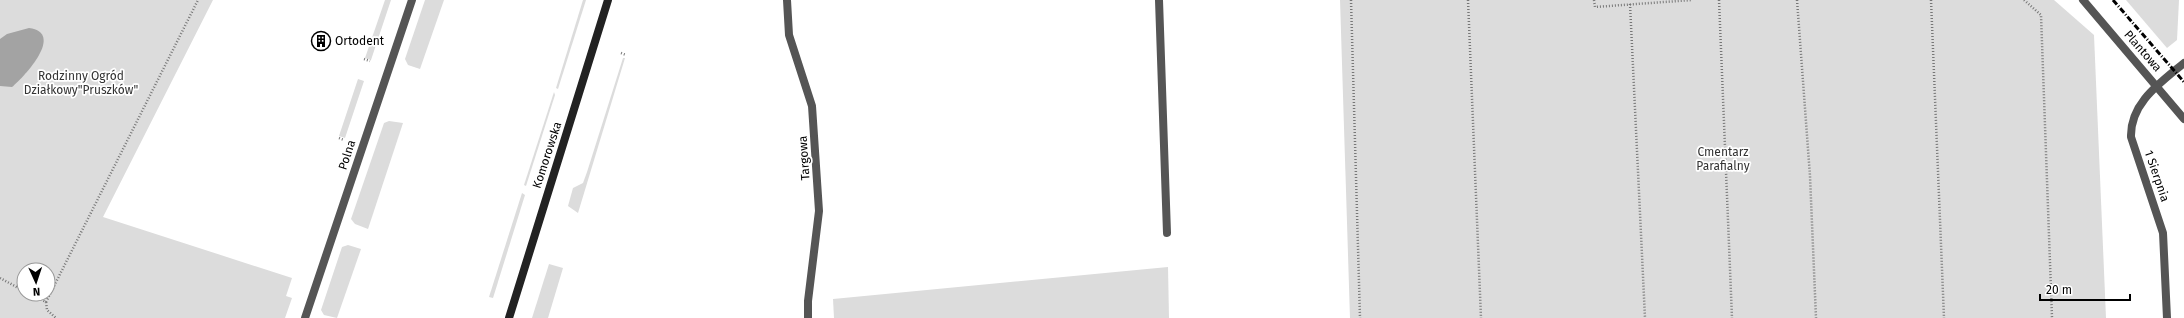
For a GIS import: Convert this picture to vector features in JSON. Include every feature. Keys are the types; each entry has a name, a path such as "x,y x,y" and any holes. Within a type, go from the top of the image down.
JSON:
{"street":[{"name":"Polna","path":"305,318 412,0"},
{"name":"Komorowska","path":"509,318 608,0"},
{"name":"Targowa","path":"786,0 789,35 812,106 819,211 808,301 808,318"},
{"path":"1159,0 1167,233"},
{"name":"Plantowa","path":"2083,0 2184,119"},
{"name":"1 Sierpnia","path":"2167,318 2164,233 2131,137 2132,118 2140,103 2184,63"}],"path":[{"path":"56,282 198,0"},
{"path":"1351,0 1360,318"},
{"path":"1468,0 1480,318"},
{"path":"1594,0 1595,7 1692,0"},
{"path":"1719,0 1732,318"},
{"path":"1797,0 1810,176 1816,318"},
{"path":"1931,0 1944,318"},
{"path":"2024,0 2041,15 2052,318"},
{"path":"1630,4 1645,318"},
{"path":"621,53 626,55"},
{"path":"0,278 16,287"},
{"path":"46,302 47,310 56,318"}],"green space":[{"name":"Rodzinny Ogród Działkowy\"Pruszków\"","path":"0,0 213,0 103,217 292,278 286,296 292,298 285,318 0,318"},
{"path":"385,0 391,0 371,60 365,58"},
{"path":"425,0 444,0 420,69 408,65 405,59"},
{"path":"583,0 586,0 558,89 556,88"},
{"name":"Cmentarz Parafialny","path":"1340,0 2054,0 2094,35 2106,318 1350,318"},
{"path":"2126,0 2179,0 2177,40 2167,48"},
{"path":"623,58 625,58 578,213 568,206 573,188 583,183"},
{"path":"358,79 364,81 345,138 339,136"},
{"path":"554,92 555,95 526,186 524,185"},
{"path":"389,121 403,123 368,229 355,224 351,219 384,123"},
{"path":"522,193 525,195 493,298 489,297"},
{"path":"348,245 361,249 337,318 324,315 321,310 342,247"},
{"path":"549,264 563,268 548,318 532,318"},
{"path":"1168,267 1169,318 834,318 833,299"}],"shaded area":[{"path":"29,28 39,32 43,38 43,46 39,55 33,65 12,87 0,86 0,39 7,34"}],"railway":[{"path":"2113,0 2184,82"}],"place":[{"name":"Ortodent","path":"321,41"}]}
